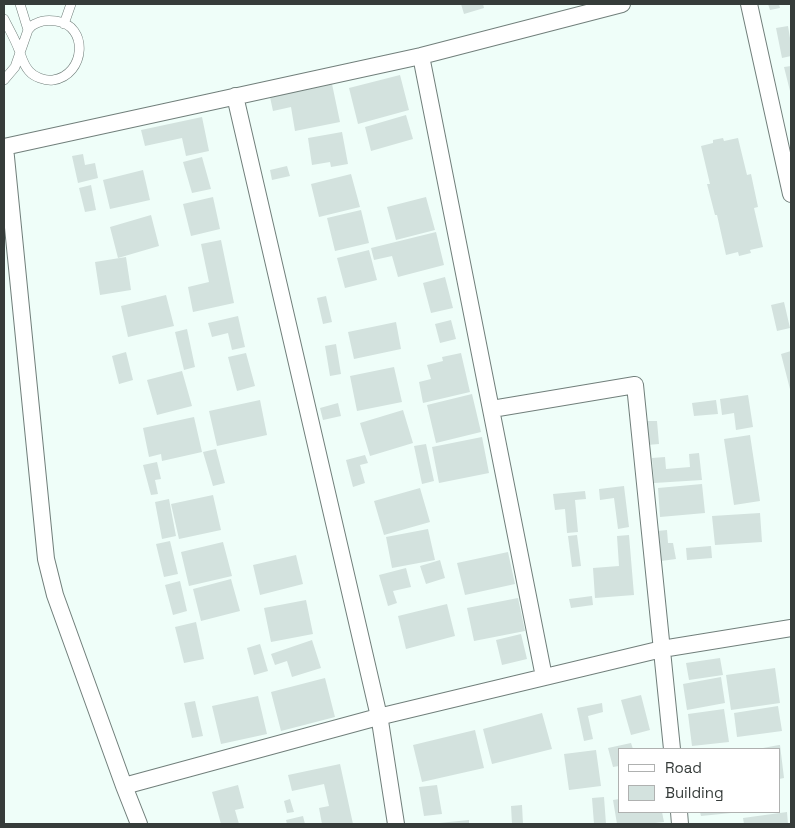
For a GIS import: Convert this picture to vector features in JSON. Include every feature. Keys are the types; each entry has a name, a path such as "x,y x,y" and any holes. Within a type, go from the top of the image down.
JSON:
{"street":[{"path":"138,824 56,595 46,559 4,147 421,56 622,4"},
{"path":"750,4 791,194"},
{"path":"421,56 544,677"},
{"path":"235,96 378,716 396,824"},
{"path":"492,409 635,385 672,748"},
{"path":"124,786 378,716 662,649 791,628"}],"lane":[{"path":"20,4 28,30"},
{"path":"64,24 71,4"},
{"path":"4,19 20,51 23,63 30,72 40,78 52,80 63,77 72,70 78,60 80,48 77,37 70,27 60,21 48,20 37,22 28,30 20,51 15,67 4,80"}],"building":[{"path":"461,4 483,4 484,8 464,14"},
{"path":"768,4 779,4 780,8 770,10"},
{"path":"788,26 791,56 782,58 776,28"},
{"path":"791,66 791,95 784,67"},
{"path":"400,75 409,110 358,124 349,88"},
{"path":"332,84 340,122 295,131 291,107 273,111 270,97"},
{"path":"406,115 413,139 371,151 365,127"},
{"path":"202,117 209,151 186,156 182,138 145,146 141,130"},
{"path":"342,132 348,164 331,167 330,162 312,165 308,138"},
{"path":"723,138 724,141 738,138 747,175 751,174 758,207 754,208 763,247 750,250 751,253 739,256 738,252 726,255 717,215 715,215 707,184 710,184 701,146 713,143 713,140"},
{"path":"83,154 85,165 95,163 98,178 78,183 72,156"},
{"path":"202,157 211,189 192,193 183,162"},
{"path":"287,166 290,176 272,180 270,170"},
{"path":"143,170 150,200 110,209 103,180"},
{"path":"351,174 360,207 319,217 311,184"},
{"path":"91,185 96,210 85,212 79,188"},
{"path":"213,197 220,229 191,236 183,204"},
{"path":"426,197 435,230 396,240 387,207"},
{"path":"361,210 369,243 335,251 327,218"},
{"path":"151,215 159,246 118,258 110,227"},
{"path":"436,232 444,265 398,277 392,256 374,260 371,248"},
{"path":"221,240 234,303 193,312 188,287 209,282 201,244"},
{"path":"369,250 377,280 345,288 337,258"},
{"path":"126,257 131,290 100,295 95,262"},
{"path":"445,277 453,308 431,313 423,283"},
{"path":"166,295 174,326 128,337 121,306"},
{"path":"326,296 332,322 323,324 317,298"},
{"path":"784,302 790,328 777,331 771,305"},
{"path":"238,316 245,347 232,350 228,333 212,337 208,323"},
{"path":"451,320 456,339 440,343 435,324"},
{"path":"396,322 401,349 354,359 348,332"},
{"path":"187,329 195,367 184,370 175,332"},
{"path":"336,344 341,374 330,376 325,346"},
{"path":"791,351 791,393 781,354"},
{"path":"126,352 133,380 119,384 112,356"},
{"path":"246,353 255,386 237,391 228,357"},
{"path":"461,353 470,392 423,403 419,382 431,379 427,365 443,361 442,357"},
{"path":"394,367 402,402 357,411 350,376"},
{"path":"182,371 192,406 157,415 147,380"},
{"path":"472,394 481,432 436,443 427,405"},
{"path":"748,395 753,427 736,430 734,413 722,415 720,399"},
{"path":"260,400 267,435 217,446 209,411"},
{"path":"716,400 718,414 694,416 692,403"},
{"path":"338,403 341,416 323,420 320,408"},
{"path":"403,410 413,443 370,456 360,423"},
{"path":"194,417 202,452 162,461 161,454 149,457 143,428"},
{"path":"646,421 657,421 659,444 647,445"},
{"path":"750,435 760,501 734,505 724,439"},
{"path":"482,437 489,473 439,483 432,447"},
{"path":"426,444 434,481 422,484 414,446"},
{"path":"216,449 225,483 213,486 203,452"},
{"path":"699,453 702,480 654,483 652,458 665,457 666,469 690,467 689,454"},
{"path":"365,455 368,463 360,465 365,483 353,487 346,460"},
{"path":"157,462 161,479 155,480 158,494 151,495 143,465"},
{"path":"702,484 705,513 660,517 658,488"},
{"path":"624,486 629,527 618,529 614,498 600,500 599,489"},
{"path":"420,488 430,522 384,535 374,501"},
{"path":"585,491 586,499 575,500 578,532 567,533 565,509 555,510 553,494"},
{"path":"213,495 221,530 179,539 171,504"},
{"path":"169,499 176,536 162,539 155,502"},
{"path":"760,513 762,542 715,545 712,516"},
{"path":"428,529 435,560 392,568 386,537"},
{"path":"667,530 668,543 673,543 676,559 661,561 657,531"},
{"path":"577,535 581,566 572,567 568,536"},
{"path":"629,535 634,595 595,598 593,568 619,566 617,536"},
{"path":"170,541 178,574 164,577 156,544"},
{"path":"223,542 232,576 189,586 181,552"},
{"path":"711,546 712,558 687,560 686,548"},
{"path":"508,552 515,584 465,595 457,563"},
{"path":"296,555 303,584 260,595 253,565"},
{"path":"440,560 445,578 426,584 420,566"},
{"path":"406,568 411,587 393,591 397,603 388,606 379,575"},
{"path":"231,579 240,611 201,621 193,589"},
{"path":"180,581 187,611 173,615 165,585"},
{"path":"592,596 593,605 571,608 569,599"},
{"path":"518,598 525,631 474,641 467,608"},
{"path":"306,600 313,634 271,642 264,608"},
{"path":"447,604 455,636 406,649 398,616"},
{"path":"196,622 204,659 184,663 175,627"},
{"path":"521,634 527,659 502,665 496,640"},
{"path":"312,640 321,668 292,677 287,661 275,665 271,654"},
{"path":"260,644 268,671 254,675 247,648"},
{"path":"720,658 723,675 689,680 686,663"},
{"path":"775,668 780,703 731,710 726,675"},
{"path":"721,677 725,703 687,710 683,684"},
{"path":"325,678 335,717 281,731 271,692"},
{"path":"641,695 650,730 631,735 621,700"},
{"path":"258,696 267,734 221,744 212,706"},
{"path":"195,701 203,736 192,738 184,703"},
{"path":"602,703 603,712 588,716 593,739 584,741 577,708"},
{"path":"778,706 782,731 737,737 734,713"},
{"path":"724,709 729,742 692,746 688,714"},
{"path":"542,713 552,749 492,764 483,729"},
{"path":"475,730 484,768 422,782 413,745"},
{"path":"631,743 633,748 618,748 618,766 613,767 608,748"},
{"path":"780,745 784,778 780,779 780,748 763,748"},
{"path":"596,750 601,786 569,790 564,754"},
{"path":"340,764 353,824 322,824 319,808 329,806 324,784 292,791 288,775"},
{"path":"238,785 244,808 235,810 239,824 221,824 212,792"},
{"path":"437,785 442,814 424,816 419,787"},
{"path":"604,797 606,824 594,824 592,798"},
{"path":"290,799 294,812 287,813 284,801"},
{"path":"618,799 618,813 662,813 664,822 617,824 613,800"},
{"path":"522,805 523,824 512,824 511,806"},
{"path":"787,812 788,824 744,824 743,818"},
{"path":"700,813 731,813 701,816"},
{"path":"303,816 305,824 287,824 286,820"},
{"path":"469,820 469,824 439,824 439,823"}]}
